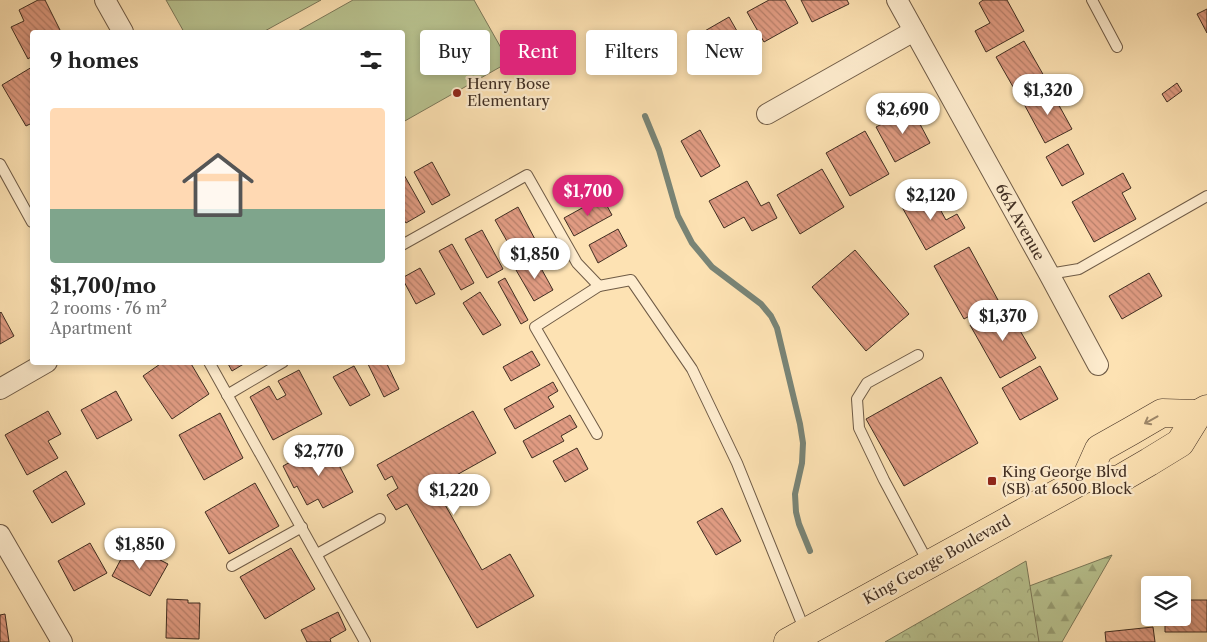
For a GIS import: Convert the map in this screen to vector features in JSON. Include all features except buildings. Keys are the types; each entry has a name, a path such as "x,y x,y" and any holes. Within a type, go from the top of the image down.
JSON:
{"main road":[{"path":"1202,411 1180,443 1118,480 1086,478 1099,449 1162,413 1202,411"},
{"name":"King George Boulevard","path":"797,637 1086,478"}],"street":[{"path":"105,0 122,30"},
{"name":"66A Avenue","path":"897,0 1098,365"},
{"path":"767,114 914,31"},
{"path":"0,389 42,365"},
{"path":"0,535 62,642"}],"lane":[{"path":"1092,0 1117,46"},
{"path":"0,164 30,218"},
{"path":"405,243 527,175 577,263 599,286"},
{"path":"1049,274 1079,269 1207,196"},
{"path":"597,434 535,327 599,286 631,280 692,370 737,463 797,637"},
{"path":"918,355 867,383 857,399 859,428 884,480 930,565"},
{"path":"211,365 365,642"},
{"path":"227,394 278,365"},
{"path":"317,554 380,519"},
{"path":"232,566 302,527"}],"green space":[{"path":"166,0 321,0 267,30 183,30"},
{"path":"353,0 474,0 500,46 500,67 490,73 490,30 420,30 420,75 486,75 405,121 405,30 300,30"},
{"path":"1112,555 1062,642 920,642 1008,594"},
{"path":"1026,561 1039,642 885,642"}],"waterway":[{"path":"645,116 659,150 678,216 692,243 712,267 761,304 771,316 777,328 803,443 802,463 795,494 796,512 810,551"}],"place":[{"name":"Henry Bose Elementary","path":"457,93"},
{"name":"King George Blvd (SB) at 6500 Block","path":"992,481"}]}
